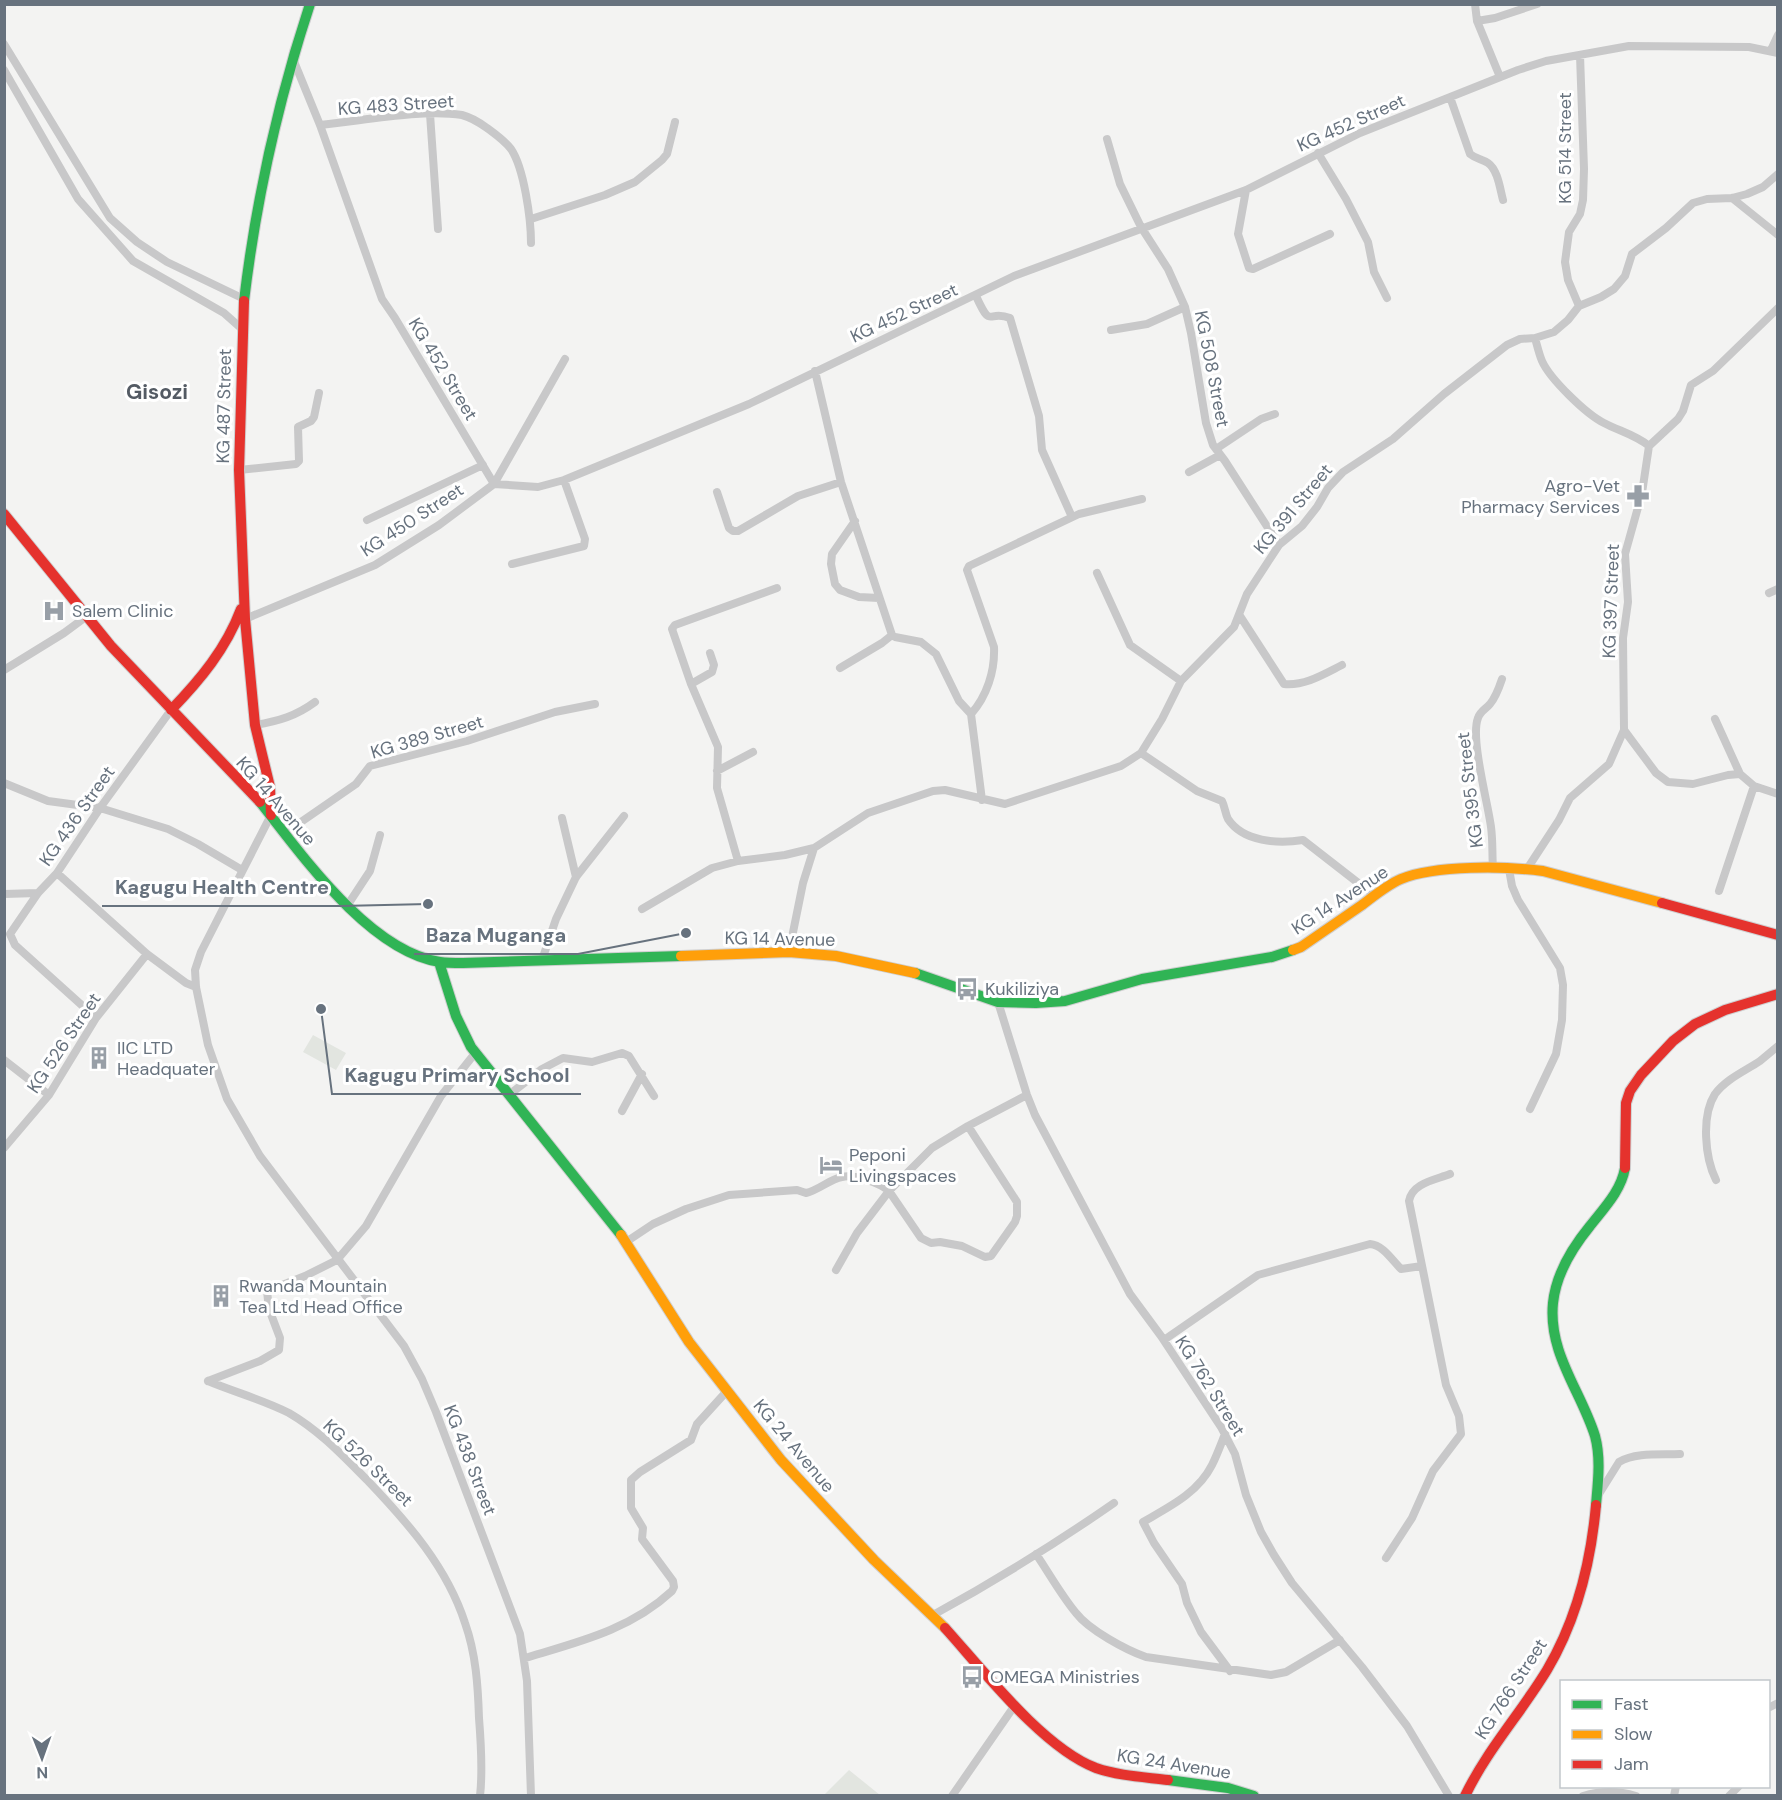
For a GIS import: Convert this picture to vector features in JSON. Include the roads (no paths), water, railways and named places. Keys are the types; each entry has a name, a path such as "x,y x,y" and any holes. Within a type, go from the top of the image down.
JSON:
{"main road":[{"name":"KG 487 Street","path":"271,814 270,787 255,725 245,619 239,470 242,329 259,195 292,59 310,4"},
{"name":"KG 14 Avenue","path":"4,514 111,646 271,814 326,885 347,906 390,940 412,953 439,962 789,952 836,956 887,966 934,978 998,1002 1036,1004 1065,1001 1142,979 1272,957 1301,947 1399,880 1422,872 1492,869 1527,869 1563,876 1778,935"},
{"path":"171,710 197,685 236,624 244,600"},
{"name":"KG 24 Avenue","path":"439,962 459,1027 476,1052 626,1242 689,1341 727,1391 781,1460 874,1560 933,1615 1015,1705 1068,1754 1094,1767 1113,1773 1228,1788 1254,1796"},
{"name":"KG 766 Street","path":"1465,1796 1483,1763 1560,1646 1580,1590 1593,1531 1597,1497 1598,1453 1593,1428 1568,1378 1553,1332 1553,1305 1560,1275 1570,1253 1605,1208 1621,1181 1625,1159 1626,1103 1632,1087 1643,1072 1678,1036 1694,1024 1732,1007 1778,994"}],"street":[{"path":"1475,4 1477,21 1500,77"},
{"path":"1477,21 1495,18 1538,4"},
{"path":"1774,52 1778,35"},
{"path":"4,44 111,218 136,242 167,262 244,299"},
{"name":"KG 452 Street","path":"292,59 320,125 378,292 494,484 538,488 564,480 749,404 1014,276 1141,227 1246,190 1360,133 1500,77 1546,61 1629,46 1739,47 1774,52"},
{"name":"KG 514 Street","path":"1579,306 1568,280 1565,262 1569,232 1580,214 1583,200 1580,55"},
{"path":"4,70 78,200 133,261 224,313 242,329"},
{"path":"1450,97 1470,154 1492,166 1503,200"},
{"path":"430,114 438,229"},
{"name":"KG 483 Street","path":"320,125 430,114 464,116 481,123 504,141 512,151 521,176 531,219 531,243"},
{"path":"531,219 605,195 635,182 667,154 675,122"},
{"name":"KG 508 Street","path":"1107,139 1120,184 1141,227 1168,269 1185,308 1206,423 1218,452 1279,544"},
{"path":"1318,153 1346,199 1368,242 1374,272 1387,298"},
{"name":"KG 391 Street","path":"642,909 712,868 738,861 785,855 814,848 868,813 933,791 945,790 1005,804 1121,766 1141,753 1162,719 1181,681 1234,627 1247,594 1279,544 1302,526 1328,488 1343,472 1393,439 1444,394 1507,345 1520,339 1535,338 1554,332 1579,306 1614,289 1625,276 1632,254 1666,228 1693,203 1707,199 1732,198 1763,187 1778,174"},
{"path":"1246,190 1238,234 1249,268 1252,269 1330,234"},
{"path":"1732,198 1778,235"},
{"path":"975,296 984,315 990,318 1007,316 1010,318 1039,416 1042,450 1072,517"},
{"path":"1111,330 1147,324 1185,308"},
{"path":"1535,338 1542,361 1549,373 1582,408 1600,421 1636,437 1649,446 1678,419 1683,411 1691,385 1713,371 1778,308"},
{"path":"494,484 566,359"},
{"path":"815,371 841,482 892,635"},
{"path":"239,470 296,464 298,462 298,427 311,421 314,417 319,393"},
{"path":"1189,472 1253,424 1275,414"},
{"name":"KG 397 Street","path":"1624,730 1623,638 1628,602 1624,554 1642,494 1649,446"},
{"path":"367,520 483,465"},
{"path":"512,564 584,546 585,540 564,480"},
{"path":"717,492 729,528 738,531 798,496 841,482"},
{"name":"KG 450 Street","path":"245,619 375,565 439,525 494,484"},
{"path":"971,714 985,695 995,659 994,647 968,568 1072,517 1142,499"},
{"path":"855,521 832,554 831,564 835,584 840,590 859,597 879,598"},
{"path":"1097,573 1130,645 1181,681"},
{"path":"738,861 717,788 718,747 691,684 672,629 675,625 777,588"},
{"path":"1769,593 1778,589"},
{"path":"4,670 87,616"},
{"path":"1240,616 1284,684 1290,685 1316,679 1342,665"},
{"path":"840,668 892,635 921,642 936,654 959,701 971,714 982,800"},
{"path":"691,684 712,672 714,665 710,653"},
{"name":"KG 395 Street","path":"1492,869 1491,829 1476,726 1477,718 1494,698 1502,679"},
{"path":"255,725 281,721 300,713 315,702"},
{"name":"KG 389 Street","path":"285,833 356,784 370,766 467,741 555,712 595,704"},
{"name":"KG 436 Street","path":"96,1018 15,945 10,934 38,893 57,873 100,808 171,710"},
{"path":"1715,719 1740,774 1754,786 1778,794"},
{"path":"1527,869 1559,820 1570,798 1609,764 1624,730 1656,773 1668,782 1693,784 1740,774"},
{"path":"717,771 753,752"},
{"path":"1141,753 1197,792 1222,801 1226,817 1238,831 1248,837 1285,842 1303,840 1375,896"},
{"path":"4,783 48,801 100,808 168,829 243,870"},
{"path":"1719,891 1754,786"},
{"name":"KG 438 Street","path":"271,814 201,952 195,970 196,987 208,1045 227,1099 250,1140 337,1260 404,1346 422,1379 519,1634 525,1658 531,1796"},
{"path":"542,960 556,919 576,877 624,816"},
{"path":"562,818 576,877"},
{"path":"347,906 370,871 380,835"},
{"path":"789,952 803,884 814,848"},
{"path":"1509,869 1512,886 1518,900 1560,968 1563,985 1562,1020 1556,1054 1530,1109"},
{"path":"57,873 147,954 186,983 196,987"},
{"path":"4,894 38,893"},
{"name":"KG 526 Street","path":"4,1148 48,1095 96,1018 147,954"},
{"name":"KG 762 Street","path":"998,1002 1027,1095 1101,1243 1130,1294 1164,1340 1225,1434 1235,1454 1246,1495 1261,1532 1292,1582 1407,1726 1449,1796"},
{"path":"1716,1180 1705,1138 1707,1118 1715,1095 1739,1072 1778,1046"},
{"path":"337,1260 366,1226 441,1096 476,1052"},
{"path":"510,1094 542,1069 563,1058 592,1062 622,1053 629,1056 654,1096"},
{"path":"4,1060 48,1095"},
{"path":"622,1111 642,1074"},
{"path":"836,1270 857,1233 890,1191 932,1148 1027,1095"},
{"path":"626,1242 653,1224 686,1209 729,1195 797,1190 806,1193 842,1177 869,1181 890,1191 921,1238 931,1243 940,1242 962,1246 985,1257 991,1256 1015,1221 1017,1202 968,1126"},
{"path":"1386,1558 1412,1518 1433,1471 1461,1434 1459,1416 1446,1385 1409,1201 1410,1194 1415,1187 1450,1174"},
{"path":"1164,1340 1248,1281 1266,1272 1370,1244 1376,1244 1381,1248 1401,1269 1422,1266"},
{"name":"KG 526 Street","path":"337,1260 267,1291 269,1309 280,1338 279,1350 260,1361 208,1381 287,1413 314,1429 332,1444 408,1523 433,1559 453,1592 466,1624 473,1652 480,1725 480,1796"},
{"path":"525,1658 608,1632 645,1611 672,1591 673,1581 643,1542 643,1528 632,1513 631,1480 691,1440 697,1424 727,1391"},
{"path":"1225,1434 1212,1465 1197,1485 1187,1495 1143,1522 1154,1543 1182,1584 1187,1603 1202,1632 1230,1671"},
{"path":"1597,1497 1619,1462 1624,1459 1646,1455 1680,1454"},
{"path":"933,1615 983,1588 1114,1503"},
{"path":"1036,1554 1077,1614 1121,1647 1146,1658 1230,1671 1279,1675 1340,1640"},
{"path":"952,1796 1015,1705"},
{"path":"1583,1796 1593,1793 1623,1792 1636,1796"}],"place":[{"name":"Agro-Vet Pharmacy Services","path":"1638,496"},
{"name":"Salem Clinic","path":"54,611"},
{"name":"Kagugu Health Centre","path":"428,904"},
{"name":"Baza Muganga","path":"686,933"},
{"name":"Kukiliziya","path":"967,989"},
{"name":"Kagugu Primary School","path":"321,1009"},
{"name":"IIC LTD Headquater","path":"99,1058"},
{"name":"Peponi Livingspaces","path":"831,1165"},
{"name":"Rwanda Mountain Tea Ltd Head Office","path":"221,1296"},
{"name":"OMEGA Ministries","path":"972,1677"}],"district":[{"name":"Gisozi","path":"157,392"}]}
